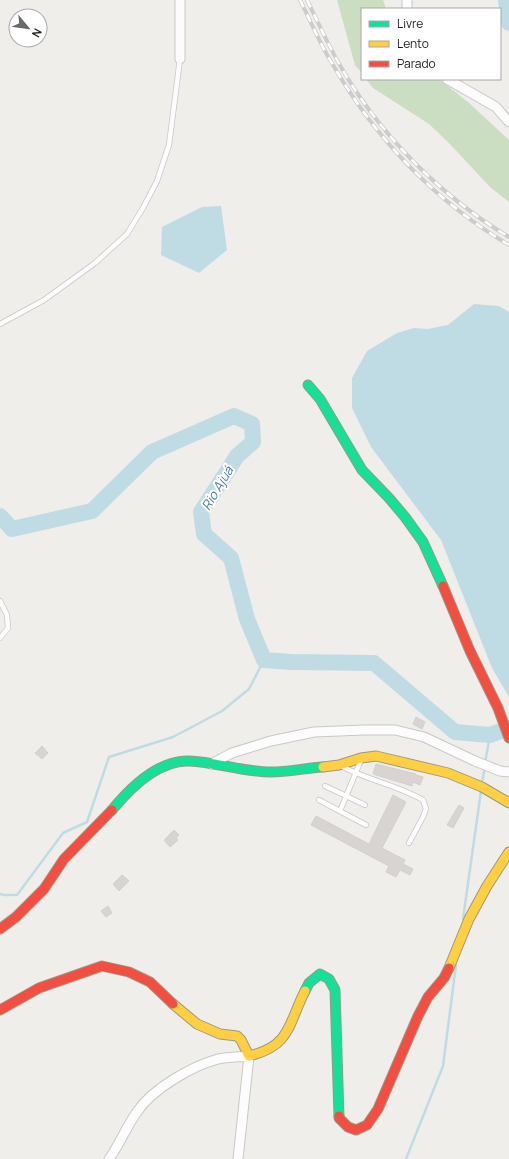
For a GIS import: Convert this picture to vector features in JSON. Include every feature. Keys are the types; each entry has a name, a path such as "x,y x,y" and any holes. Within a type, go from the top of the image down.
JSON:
{"street":[{"path":"180,0 180,58"},
{"path":"449,80 496,107 509,122"},
{"path":"308,385 320,399 362,470 405,516 423,542 437,571 470,652 498,708 509,738"},
{"path":"211,764 232,753 271,741 314,732 395,730 424,737 475,761 500,771 509,772"},
{"path":"0,929 16,917 44,889 64,859 83,838 107,816 123,796 144,777 169,764 188,761 243,770 271,772 339,765 361,758 376,756 448,773 482,787 509,803"},
{"path":"109,1159 137,1110 149,1098 175,1079 191,1070 219,1059 258,1055 271,1048 285,1037 309,983 320,974 329,979 335,990 339,1118 348,1127 356,1130 367,1125 378,1110 418,1016 428,997 444,978 455,956 469,919 487,886 509,852"},
{"path":"0,1010 39,988 102,966 129,972 150,982 166,998 197,1024 220,1034 237,1036 241,1040 248,1056 238,1159"}],"lane":[{"path":"0,324 50,295 95,263 127,234 157,181 169,145 180,58"},
{"path":"0,600 7,615 8,628 0,638"},
{"path":"340,811 361,758"},
{"path":"339,765 356,773 413,794 423,800 426,809 409,843"},
{"path":"325,786 365,805"},
{"path":"318,800 366,825"}],"green space":[{"path":"337,0 383,0 386,8 361,8 361,72 355,65"},
{"path":"367,80 440,80 469,103 509,140 509,202 490,187 429,124 373,88"}],"water":[{"path":"221,206 227,250 199,273 161,255 162,227 202,207"},
{"path":"474,304 499,306 509,312 509,697 492,668 441,540 371,447 352,408 352,378 367,351 397,333 414,328 428,329 448,325"}],"building":[{"path":"416,717 425,722 422,729 413,724"},
{"path":"42,746 48,753 42,759 35,753"},
{"path":"376,764 423,777 420,785 413,782 412,786 373,774"},
{"path":"393,795 406,802 382,848 405,860 403,864 413,869 410,875 400,870 396,877 386,872 389,866 311,825 316,816 369,844"},
{"path":"459,805 464,808 453,828 447,825"},
{"path":"174,830 179,835 176,838 178,840 170,847 164,840"},
{"path":"122,875 129,881 119,891 113,884"},
{"path":"108,906 112,913 106,917 101,911"}],"waterway":[{"path":"506,0 509,23"},
{"name":"Rio Ajuá","path":"0,516 12,529 92,511 152,452 234,416 252,424 253,442 237,456 201,512 204,534 231,558 247,619 264,660 291,662 374,663 455,732 490,735 509,728"},
{"path":"0,894 17,895 63,833 87,822 109,757 173,737 222,711 249,689 264,660"},
{"path":"485,763 490,735"},
{"path":"482,782 485,767"},
{"path":"463,919 481,791"},
{"path":"406,1159 443,1066 456,965"}],"railway":[{"path":"300,0 333,65 368,118 388,143 409,166 456,209 509,245"},
{"path":"307,0 337,60 371,112 390,136 412,160 458,202 483,221 509,237"}],"traffic: fast":[{"path":"308,385 320,399 362,470 389,498 423,542 443,586"},
{"path":"112,810 127,793 146,777 166,765 178,762 189,761 209,763 261,772 323,767"},
{"path":"305,991 309,983 320,974 329,979 335,990 339,1116"}],"traffic: slow":[{"path":"323,767 339,765 361,758 376,756 448,773 482,787 509,803"},
{"path":"449,968 469,919 487,886 509,852"},
{"path":"173,1004 197,1024 220,1034 237,1036 241,1040 249,1056 263,1052 281,1040 291,1023 305,991"}],"traffic: jam":[{"path":"443,586 470,651 498,708 509,738"},
{"path":"0,929 16,917 44,889 64,859 112,810"},
{"path":"0,1010 39,988 102,966 129,972 150,982 173,1004"},
{"path":"339,1116 339,1118 348,1127 356,1130 367,1125 378,1109 418,1016 428,997 444,978 449,968"}]}
